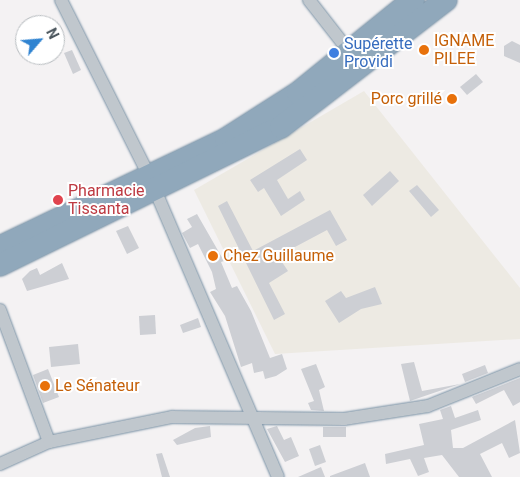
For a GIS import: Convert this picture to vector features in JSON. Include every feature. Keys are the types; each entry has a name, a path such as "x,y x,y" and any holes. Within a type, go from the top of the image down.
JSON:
{"highway":[{"path":"0,265 33,241 153,184 281,127 355,60 413,0"},
{"path":"355,60 446,0"},
{"path":"0,247 33,241"}],"street":[{"path":"60,0 153,184 278,477"},
{"path":"308,0 355,60"},
{"path":"0,310 49,442"},
{"path":"0,464 49,442 172,417 344,419 428,406 520,369"}],"shaded area":[{"path":"364,91 520,288 520,339 275,354 194,190"}],"building":[{"path":"512,41 520,45 520,63 504,56 504,46"},
{"path":"72,50 81,70 73,74 65,53"},
{"path":"476,74 483,82 467,95 460,87"},
{"path":"300,149 307,160 277,180 288,199 300,191 305,200 281,216 264,188 258,192 250,180"},
{"path":"390,171 399,181 372,206 363,195"},
{"path":"417,185 439,210 431,217 409,191"},
{"path":"227,201 253,251 330,210 347,240 336,246 327,230 278,256 288,271 269,283 285,314 274,320 218,206"},
{"path":"197,214 224,261 221,262 232,288 237,286 251,311 270,358 282,354 287,369 276,376 265,379 263,371 254,373 252,363 241,367 225,316 210,292 216,289 212,272 198,244 190,248 182,233 192,227 187,219"},
{"path":"128,226 139,248 127,254 116,231"},
{"path":"62,263 69,279 27,291 22,279 30,271 37,268 40,275"},
{"path":"375,287 382,304 361,309 339,323 325,301 341,291 346,298"},
{"path":"155,315 156,334 140,335 139,316"},
{"path":"198,318 201,327 183,333 180,325"},
{"path":"78,344 80,364 51,367 49,347"},
{"path":"414,362 422,391 460,384 410,401 401,364"},
{"path":"316,364 325,387 319,390 324,411 311,410 308,403 314,401 301,369"},
{"path":"485,365 488,373 465,382 462,374"},
{"name":"Le Sénateur","path":"48,369 59,397 43,403 33,375"},
{"path":"520,378 520,402 513,406 504,390 476,404 472,397"},
{"path":"451,406 455,418 478,410 481,420 451,430 453,448 463,448 515,420 520,453 509,458 502,443 480,454 492,477 459,477 442,455 424,458 429,472 418,476 410,459 386,464 385,454 424,445 419,424 443,419 440,410"},
{"path":"210,426 211,437 177,445 173,440 195,428"},
{"path":"277,426 284,440 291,437 299,456 285,462 267,429"},
{"path":"323,427 346,427 346,437 323,437"},
{"path":"320,445 326,462 315,466 309,449"},
{"path":"162,453 170,477 162,477 156,454"},
{"path":"365,463 370,477 330,477 330,476"},
{"path":"321,467 325,477 298,477"}],"place":[{"name":"IGNAME PILEE","path":"424,50"},
{"name":"Supérette Providi","path":"334,53"},
{"name":"Porc grillé","path":"452,99"},
{"name":"Pharmacie Tissanta","path":"58,200"},
{"name":"Chez Guillaume","path":"213,256"},
{"name":"Le Sénateur","path":"45,386"}]}
